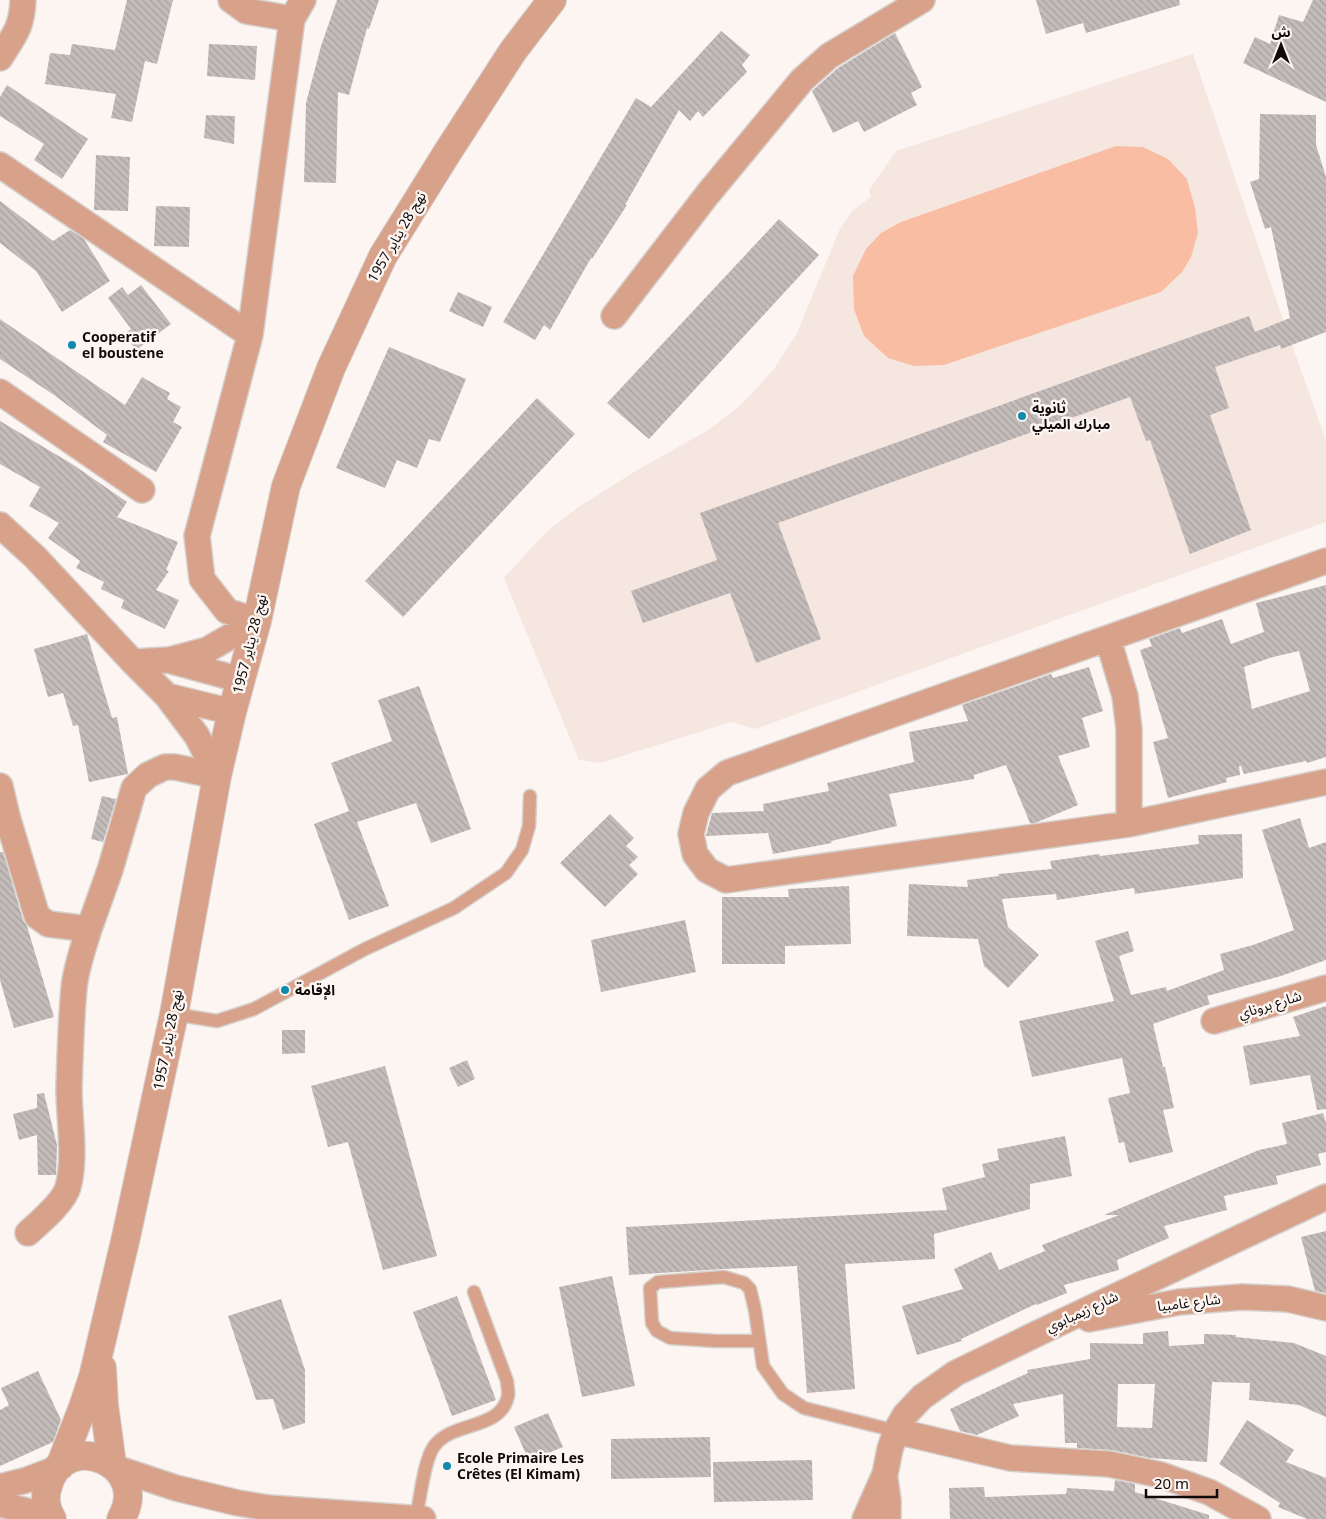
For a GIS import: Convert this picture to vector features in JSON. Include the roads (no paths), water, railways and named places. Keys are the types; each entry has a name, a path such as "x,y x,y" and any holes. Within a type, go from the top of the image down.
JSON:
{"street":[{"path":"0,58 19,28 23,0"},
{"path":"231,0 246,11 297,10 250,335 197,536 202,579 227,611 258,621"},
{"name":"نهج 28 يناير 1957","path":"52,1518 46,1504 46,1492 49,1479 58,1467 83,1407 101,1346 152,1122 174,1014 217,776 232,712 258,621 286,486 330,368 383,256 513,51 552,0"},
{"path":"614,316 707,195 802,80 829,56 922,0"},
{"path":"0,165 250,335"},
{"path":"0,392 142,490"},
{"path":"0,525 35,556 167,696 197,736 217,776"},
{"path":"1326,561 727,772 708,789 696,813 691,834 696,854 707,870 726,880 1129,824 1326,782"},
{"path":"133,662 168,660 207,650 258,621"},
{"path":"1108,639 1125,696 1129,729 1129,824"},
{"path":"168,660 241,680"},
{"path":"167,696 232,712"},
{"path":"28,1233 53,1209 68,1189 71,1133 69,1089 74,987 89,929 110,870 134,788 148,774 165,767 175,767 217,776"},
{"path":"0,786 37,916 48,924 89,929"},
{"name":"شارع بروناي","path":"1214,1021 1326,988"},
{"name":"شارع زيمبابوي","path":"865,1519 885,1474 896,1431 905,1415 922,1397 956,1373 1326,1197"},
{"name":"شارع غامبيا","path":"1053,1326 1179,1302 1242,1297 1288,1299 1326,1308"},
{"name":"نهج 28 يناير 1957","path":"101,1346 104,1405 114,1466 123,1477 127,1488 128,1500 121,1519"},
{"path":"896,1431 1010,1458 1109,1464 1161,1475 1209,1492 1258,1519"},
{"path":"0,1487 27,1480 58,1467 72,1458 85,1455 99,1457 114,1466 176,1488 238,1503 269,1508 419,1519"},
{"name":"شارع زيمبابوي","path":"885,1474 888,1519"},
{"path":"0,1504 52,1518"},
{"path":"228,1519 269,1508"}],"lane":[{"path":"174,1014 218,1020 254,1009 365,949 454,908 506,873 522,850 529,826 530,796"},
{"path":"759,1341 670,1338 657,1332 652,1323 650,1288 658,1282 724,1277 744,1283 750,1289 759,1341 763,1366 783,1394 804,1408 896,1431"},
{"path":"419,1519 429,1454 435,1445 442,1438 453,1432 493,1417 503,1408 508,1395 507,1380 474,1292"}],"place":[{"name":"Cooperatif el boustene","path":"72,345"},
{"name":"ثانوية مبارك الميلي","path":"1022,416"},
{"name":"الإقامة","path":"285,990"},
{"name":"Ecole Primaire Les Crêtes (El Kimam)","path":"447,1466"}]}
